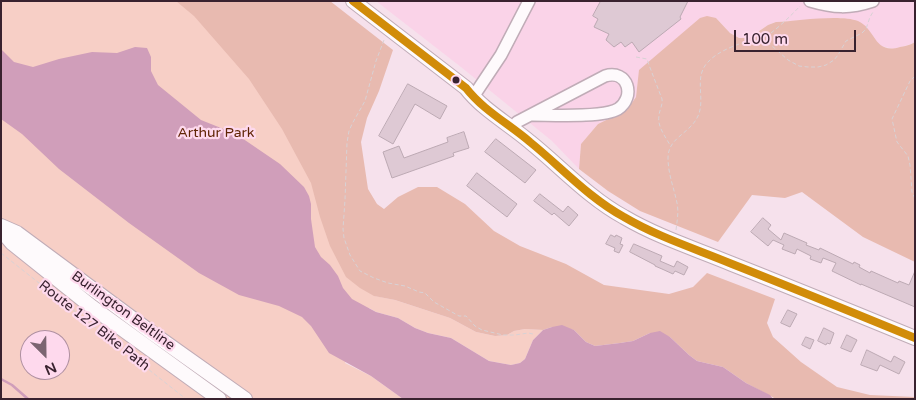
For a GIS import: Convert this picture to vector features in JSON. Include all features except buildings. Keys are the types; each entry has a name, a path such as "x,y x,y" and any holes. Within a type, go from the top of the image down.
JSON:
{"main road":[{"path":"353,1 466,88 486,108 608,207 625,218 675,241 915,338"},
{"name":"Burlington Beltline","path":"1,226 17,233 245,399"},
{"name":"Burlington Beltline","path":"1,230 12,243 92,307 219,399"},
{"path":"194,380 215,399"}],"street":[{"path":"473,97 501,55 530,1"},
{"path":"805,3 822,3 846,8 873,6"},
{"path":"517,122 605,76 619,75 625,80 628,88 628,96 624,104 608,113 532,115"}],"path":[{"path":"670,145 698,117 702,72 708,62 721,52 734,46 760,40 805,3"},
{"path":"760,40 771,44 788,60 799,66 818,67 826,65 834,60 846,41 866,30 873,6"},
{"path":"384,40 376,61 370,88 349,131 347,143 343,229 350,255 360,271 388,283 405,286 425,293 434,302 460,316 466,316 475,326 482,330 503,335 533,334"},
{"path":"636,58 647,59 662,99 658,122 670,145 668,158 678,213 675,241"},
{"path":"915,76 910,81 892,119 897,142 908,156 912,192 915,199"},
{"name":"Route 127 Bike Path","path":"1,253 186,399"}],"shaded area":[{"path":"176,1 330,1 393,50 379,91 367,118 361,142 368,189 377,204 384,209 398,197 418,187 437,187 465,204 494,231 520,246 566,264 604,285 669,294 693,287 707,273 775,299 767,323 773,337 801,362 837,387 870,395 915,397 915,399 776,399 746,383 723,367 697,361 670,337 650,333 633,341 595,346 586,342 574,330 552,327 543,330 525,329 514,331 507,335 495,336 476,332 450,318 395,300 374,296 346,277 330,246 311,183 282,129 249,79 194,16"},
{"path":"376,1 915,1 915,42 894,49 881,46 844,18 776,22 749,38 739,38 730,33 716,18 638,81 636,97 627,110 598,124 581,144 579,169 552,141"},
{"path":"707,16 716,18 730,33 739,38 749,38 776,22 840,18 858,21 864,25 880,44 891,49 915,42 915,262 863,237 802,192 785,198 752,195 718,242 640,211 608,191 579,169 581,144 598,124 627,110 636,97 639,70 700,18"},
{"path":"135,47 147,48 151,57 151,71 158,85 201,120 236,134 280,164 304,187 311,204 315,247 321,257 338,276 343,288 352,299 376,312 398,318 415,328 451,338 489,361 511,365 520,363 525,359 533,340 543,330 552,327 562,325 574,330 586,342 595,346 633,341 650,333 660,331 670,337 697,361 723,367 746,383 770,395 773,399 403,399 371,376 329,353 311,326 302,317 279,306 239,295 199,273 129,223 59,169 22,134 1,119 1,49 14,62 33,67 92,52 117,53"}],"green space":[{"name":"Arthur Park","path":"1,1 330,1 375,296 395,300 450,318 476,332 495,336 507,335 514,331 525,329 543,330 533,340 525,359 520,363 511,365 489,361 451,338 428,333 398,318 369,308 345,363 371,376 403,399 1,399"}],"waterway":[{"path":"1,379 12,385 28,399"}],"transit line":[{"path":"353,1 466,88 488,110 522,135 587,192 611,209 664,237 915,338"}]}
